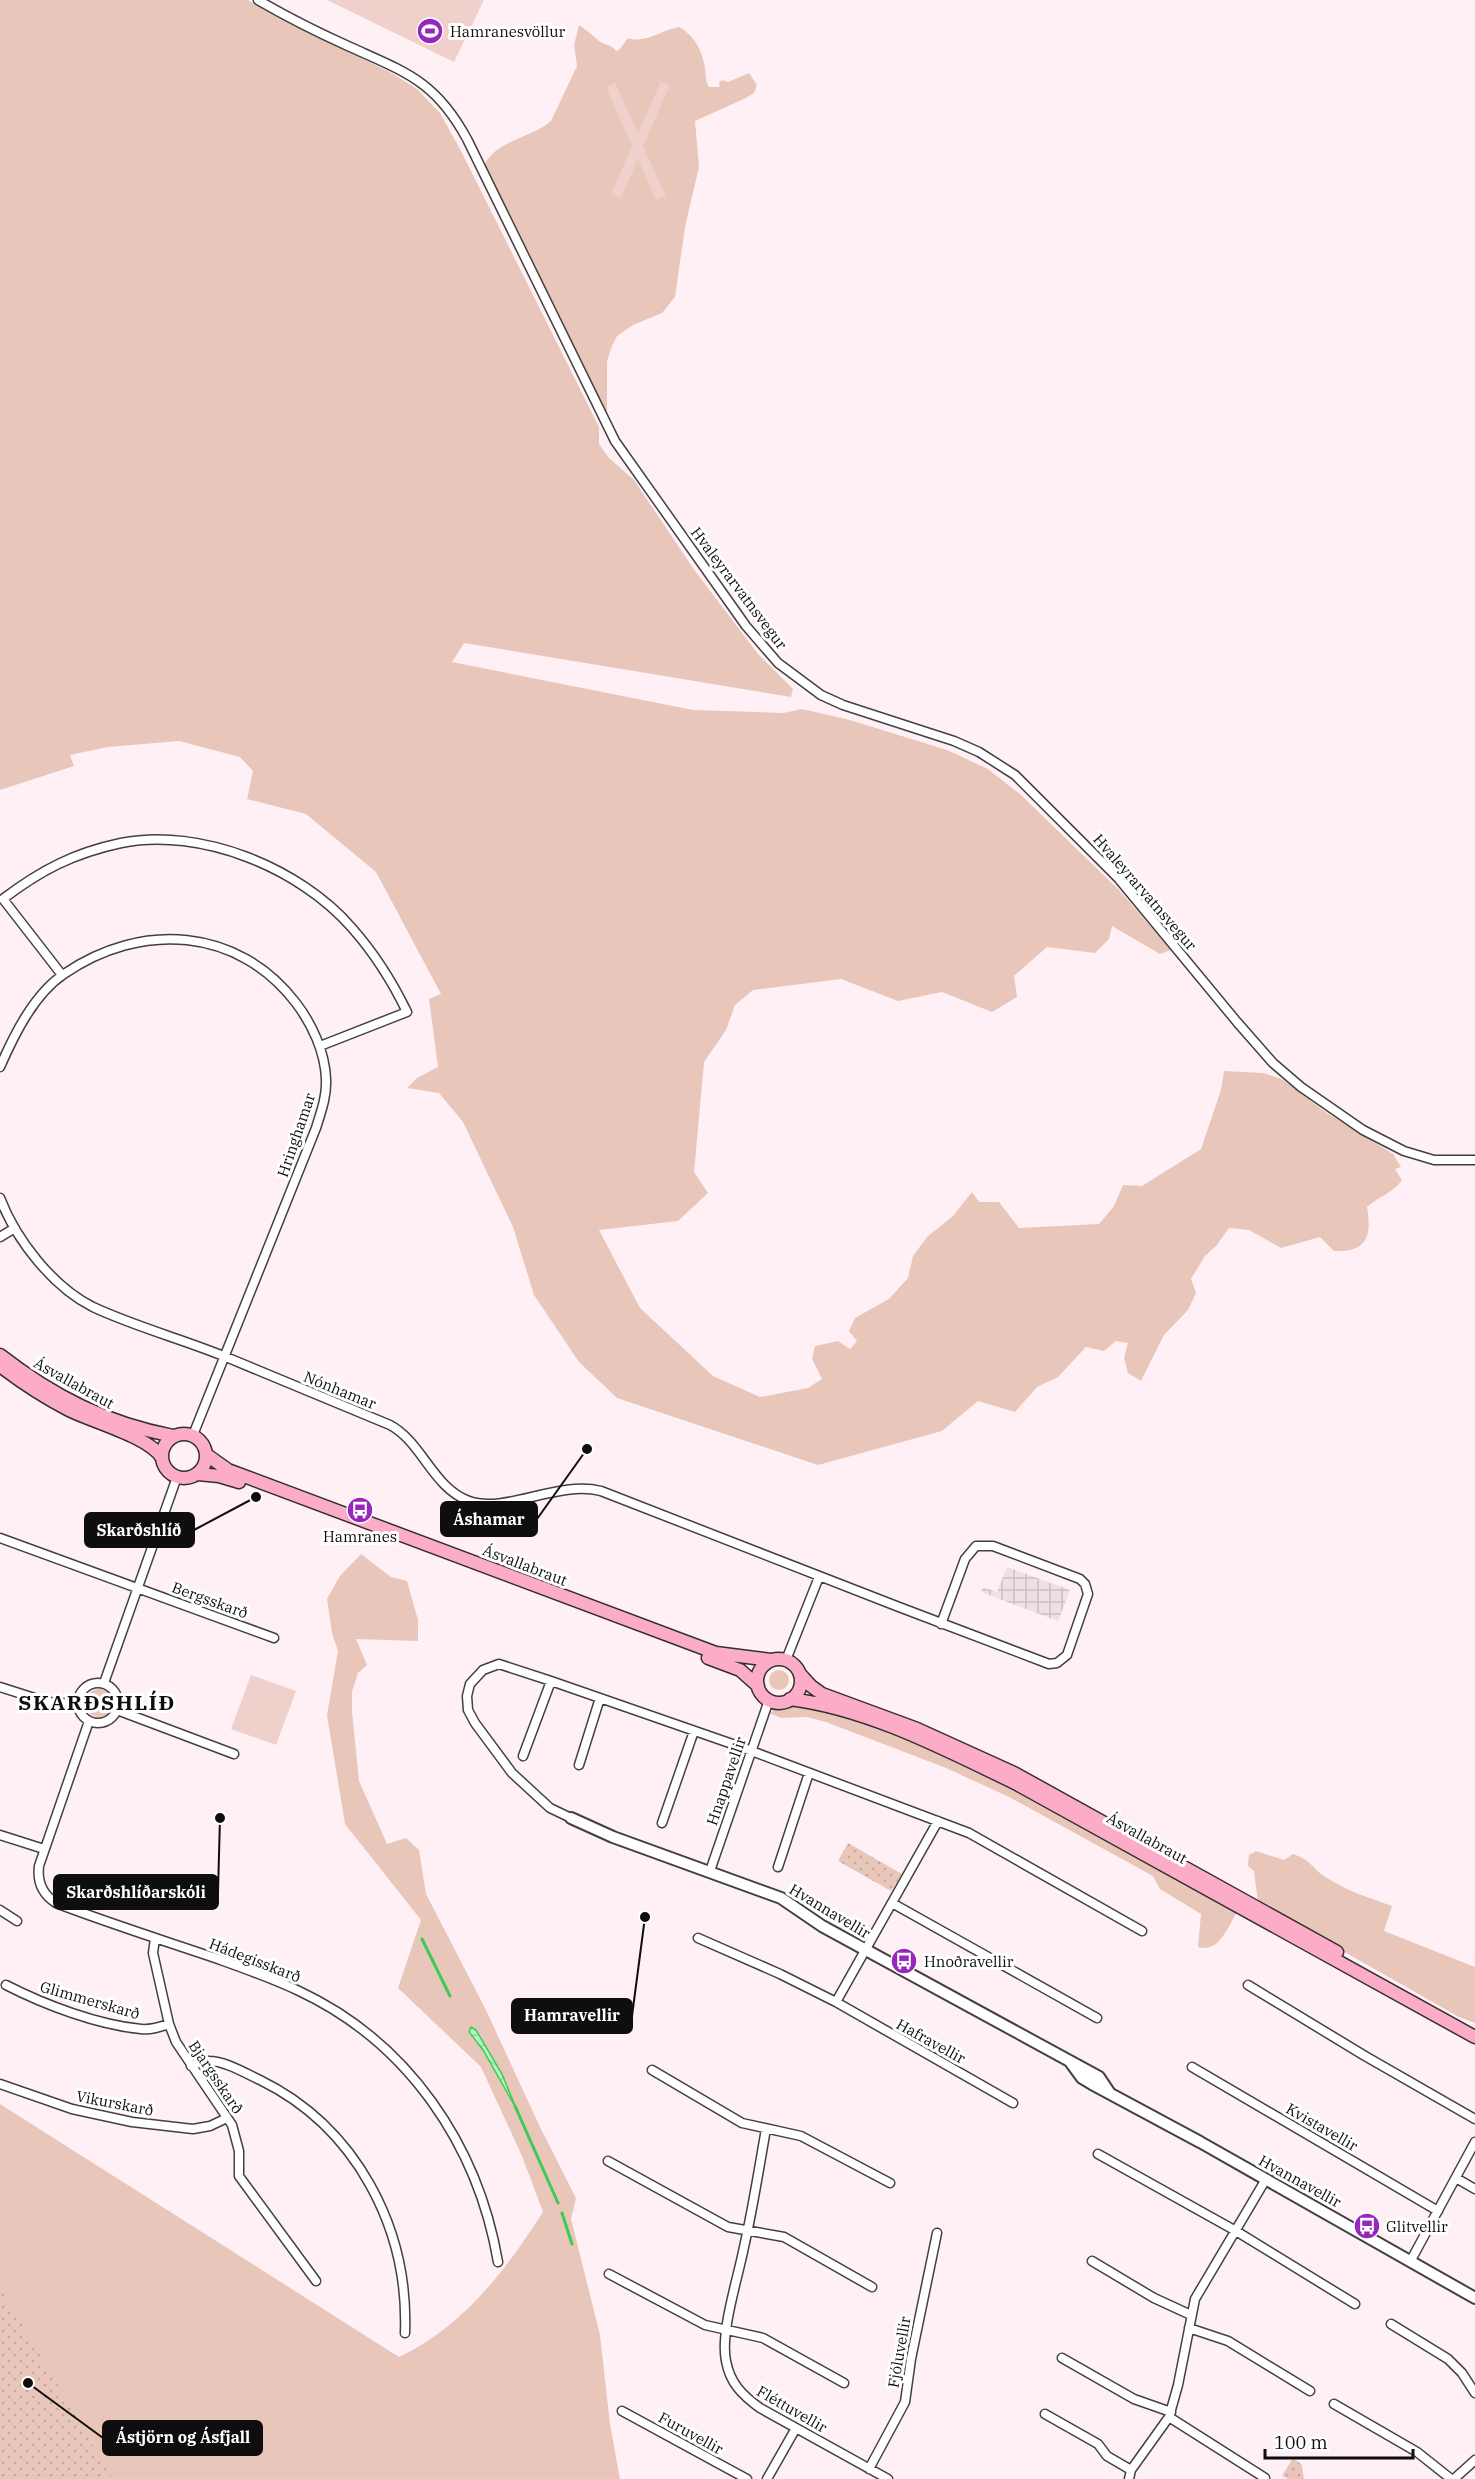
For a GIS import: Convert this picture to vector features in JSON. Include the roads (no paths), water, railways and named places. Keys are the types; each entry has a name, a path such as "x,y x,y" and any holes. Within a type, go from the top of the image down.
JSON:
{"main road":[{"name":"Ásvallabraut","path":"0,1355 29,1376 86,1408 125,1425 173,1436"},
{"name":"Ásvallabraut","path":"0,1365 45,1396 71,1410 152,1446 162,1458"},
{"path":"193,1435 203,1443 207,1455 206,1462 198,1474 184,1479 177,1477 167,1470 162,1458 165,1446 173,1436 193,1435"},
{"name":"Ásvallabraut","path":"207,1455 228,1470 706,1649 739,1658 771,1660"},
{"name":"Ásvallabraut","path":"198,1474 219,1476 252,1486 733,1666 758,1686"},
{"path":"771,1660 786,1660 794,1665 800,1674 799,1690 790,1699 780,1703 769,1700 762,1694 757,1677 761,1669 771,1660"},
{"name":"Ásvallabraut","path":"800,1674 822,1694 953,1744 1046,1789 1475,2028"},
{"name":"Ásvallabraut","path":"790,1699 821,1703 868,1719 1015,1783 1475,2037"}],"street":[{"name":"Hvaleyrarvatnsvegur","path":"258,0 400,69 426,87 445,106 467,140 615,441 746,626 778,663 821,695 843,705 954,741 979,752 1015,775 1118,878 1237,1022 1274,1063 1301,1087 1363,1130 1404,1151 1434,1160 1475,1160"},
{"path":"62,975 3,899 32,876 54,865 123,843 157,840 223,849 258,861 293,880 351,926 390,978 407,1012 320,1046"},
{"name":"Hringhamar","path":"0,1067 21,1026 40,998 62,975 99,954 136,941 179,939 216,945 253,962 283,986 306,1016 320,1046 326,1078 326,1094 316,1128 193,1435"},
{"path":"0,1198 15,1228 55,1278 92,1306 225,1356"},
{"path":"0,1237 15,1228"},
{"name":"Nónhamar","path":"225,1356 390,1425 406,1436 456,1495 481,1504 580,1487 601,1491 819,1577 941,1624 1049,1664 1057,1663 1067,1655 1088,1589 1081,1580 1050,1567 993,1546 976,1546 965,1559 941,1624"},
{"path":"104,1683 177,1477"},
{"name":"Bergsskarð","path":"0,1538 274,1638"},
{"path":"786,1660 819,1577"},
{"name":"Hvannavellir","path":"751,1751 500,1664 483,1670 468,1690 467,1703 475,1723 512,1773 541,1801 560,1813 613,1837 781,1898 822,1926 1100,2077 1109,2092 1410,2262 1456,2285 1475,2298"},
{"path":"523,1756 551,1681"},
{"path":"94,1683 104,1683 110,1686 118,1696 117,1710 106,1722 89,1721 81,1714 78,1704 79,1694 85,1687 94,1683"},
{"path":"0,1687 47,1702 78,1704"},
{"path":"579,1766 600,1698"},
{"name":"Hnappavellir","path":"710,1871 769,1700"},
{"path":"117,1710 234,1754"},
{"name":"Hádegisskarð","path":"89,1721 39,1866 38,1879 43,1892 51,1900 260,1974 301,1992 359,2027 393,2056 438,2109 462,2150 481,2193 498,2262"},
{"path":"662,1823 694,1731"},
{"path":"751,1751 969,1833 1142,1931"},
{"path":"778,1867 809,1773"},
{"path":"836,2002 938,1821"},
{"path":"0,1835 44,1849"},
{"path":"892,1903 1097,2018"},
{"path":"0,1910 17,1921"},
{"name":"Bjargsskarð","path":"155,1938 153,1953 169,2024 176,2043 227,2118 238,2142 239,2176 316,2281"},
{"name":"Hafravellir","path":"698,1938 780,1974 836,2002 1013,2103"},
{"name":"Glimmerskarð","path":"6,1985 31,1997 96,2019 142,2029 169,2024"},
{"path":"1248,1985 1475,2119"},
{"path":"191,2066 208,2060 264,2082 303,2106 346,2148 374,2190 394,2237 404,2286 405,2333"},
{"name":"Kvistavellir","path":"1192,2067 1438,2211"},
{"path":"652,2070 742,2123 801,2136 890,2183"},
{"name":"Vikurskarð","path":"0,2084 72,2109 142,2123 193,2128 210,2126 227,2118"},
{"name":"Fléttuvellir","path":"766,2129 748,2231 726,2331 726,2359 731,2378 736,2388 760,2408 888,2479"},
{"path":"1410,2262 1475,2142"},
{"path":"1098,2154 1236,2231 1355,2304"},
{"path":"608,2161 729,2227 784,2237 872,2287"},
{"path":"1455,2178 1475,2189"},
{"path":"1045,2414 1098,2444 1107,2456 1130,2475 1170,2414 1191,2315 1203,2285 1266,2179"},
{"name":"Fjóluvellir","path":"868,2469 905,2402 913,2349 937,2233"},
{"path":"1092,2261 1154,2298 1191,2315"},
{"path":"609,2274 705,2325 763,2338 844,2383"},
{"path":"1391,2324 1448,2358 1462,2373 1475,2393"},
{"path":"1189,2328 1228,2341 1310,2391"},
{"path":"1062,2358 1134,2399 1170,2414 1265,2478"},
{"path":"1335,2404 1417,2452 1456,2478 1475,2460"},
{"name":"Furuvellir","path":"622,2410 747,2479"},
{"path":"766,2479 796,2428"}],"water":[{"path":"471,2027 476,2030 502,2074 516,2108 483,2050 469,2032"}],"waterway":[{"path":"422,1939 450,1996"},
{"path":"515,2106 558,2203"},
{"path":"562,2213 572,2244"}],"place":[{"name":"Hamranesvöllur","path":"430,31"},
{"name":"Áshamar","path":"587,1449"},
{"name":"Skarðshlíð","path":"256,1497"},
{"name":"Hamranes","path":"360,1510"},
{"name":"Skarðshlíðarskóli","path":"220,1818"},
{"name":"Hamravellir","path":"645,1917"},
{"name":"Hnoðravellir","path":"904,1961"},
{"name":"Glitvellir","path":"1367,2226"},
{"name":"Ástjörn og Ásfjall","path":"28,2383"}],"district":[{"name":"SKARÐSHLÍÐ","path":"97,1702"}]}
